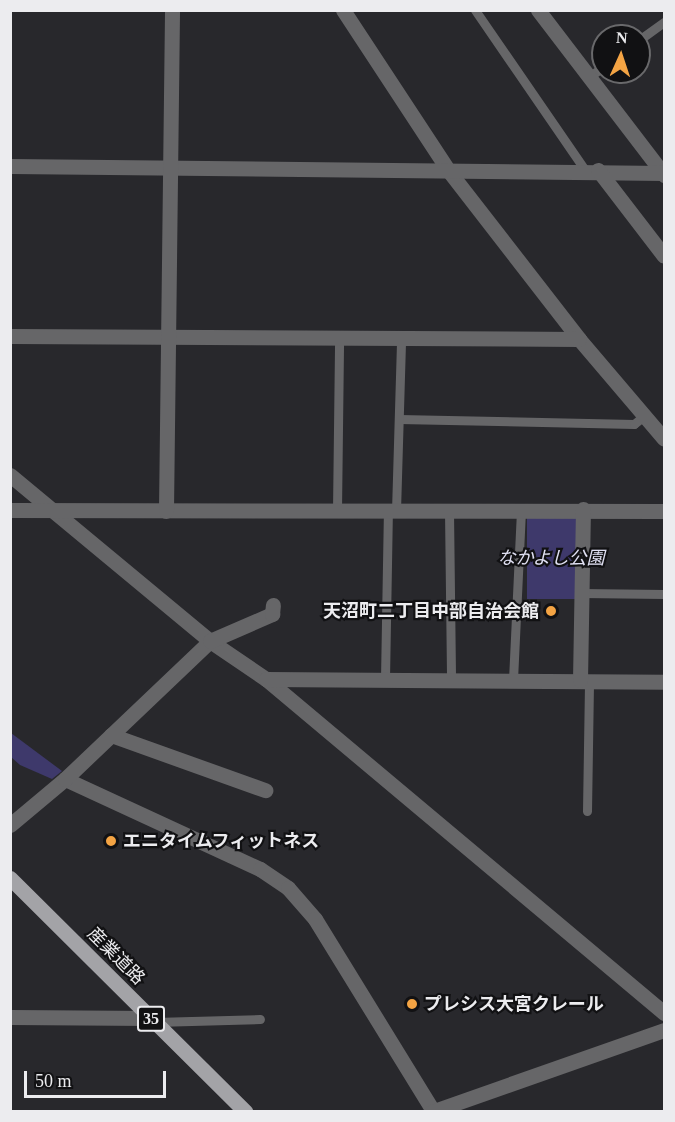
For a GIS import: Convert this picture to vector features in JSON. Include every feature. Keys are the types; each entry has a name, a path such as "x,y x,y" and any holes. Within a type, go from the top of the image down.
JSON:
{"main road":[{"name":"産業道路","path":"10,878 246,1112"}],"street":[{"path":"166,511 171,339 172,10"},
{"path":"343,10 448,170 579,339 664,439"},
{"path":"538,10 664,173"},
{"path":"10,166 591,170 664,173"},
{"path":"591,170 664,256"},
{"path":"10,336 171,339 579,339"},
{"path":"10,475 210,641 266,679 664,1013"},
{"path":"10,510 583,509 664,511"},
{"path":"583,509 581,593 584,680"},
{"path":"10,825 65,779 210,641 272,614 273,605"},
{"path":"266,679 664,682"},
{"path":"111,735 265,790"},
{"path":"65,779 260,869 288,888 315,919 432,1111 664,1030"},
{"path":"10,1017 152,1020"}],"lane":[{"path":"475,10 591,170"},
{"path":"651,31 664,22"},
{"path":"337,511 339,339"},
{"path":"385,679 401,339"},
{"path":"399,418 633,424 645,416"},
{"path":"513,680 521,510"},
{"path":"449,511 451,680"},
{"path":"581,593 664,594"},
{"path":"584,680 587,811"},
{"path":"152,1020 260,1019"}],"green space":[{"name":"なかよし公園","path":"527,516 577,516 575,599 527,599"},
{"path":"11,733 62,771 52,779 20,765 11,757"}],"place":[{"name":"天沼町二丁目中部自治会館","path":"551,611"},
{"name":"エニタイムフィットネス","path":"111,841"},
{"name":"プレシス大宮クレール","path":"412,1004"}]}
